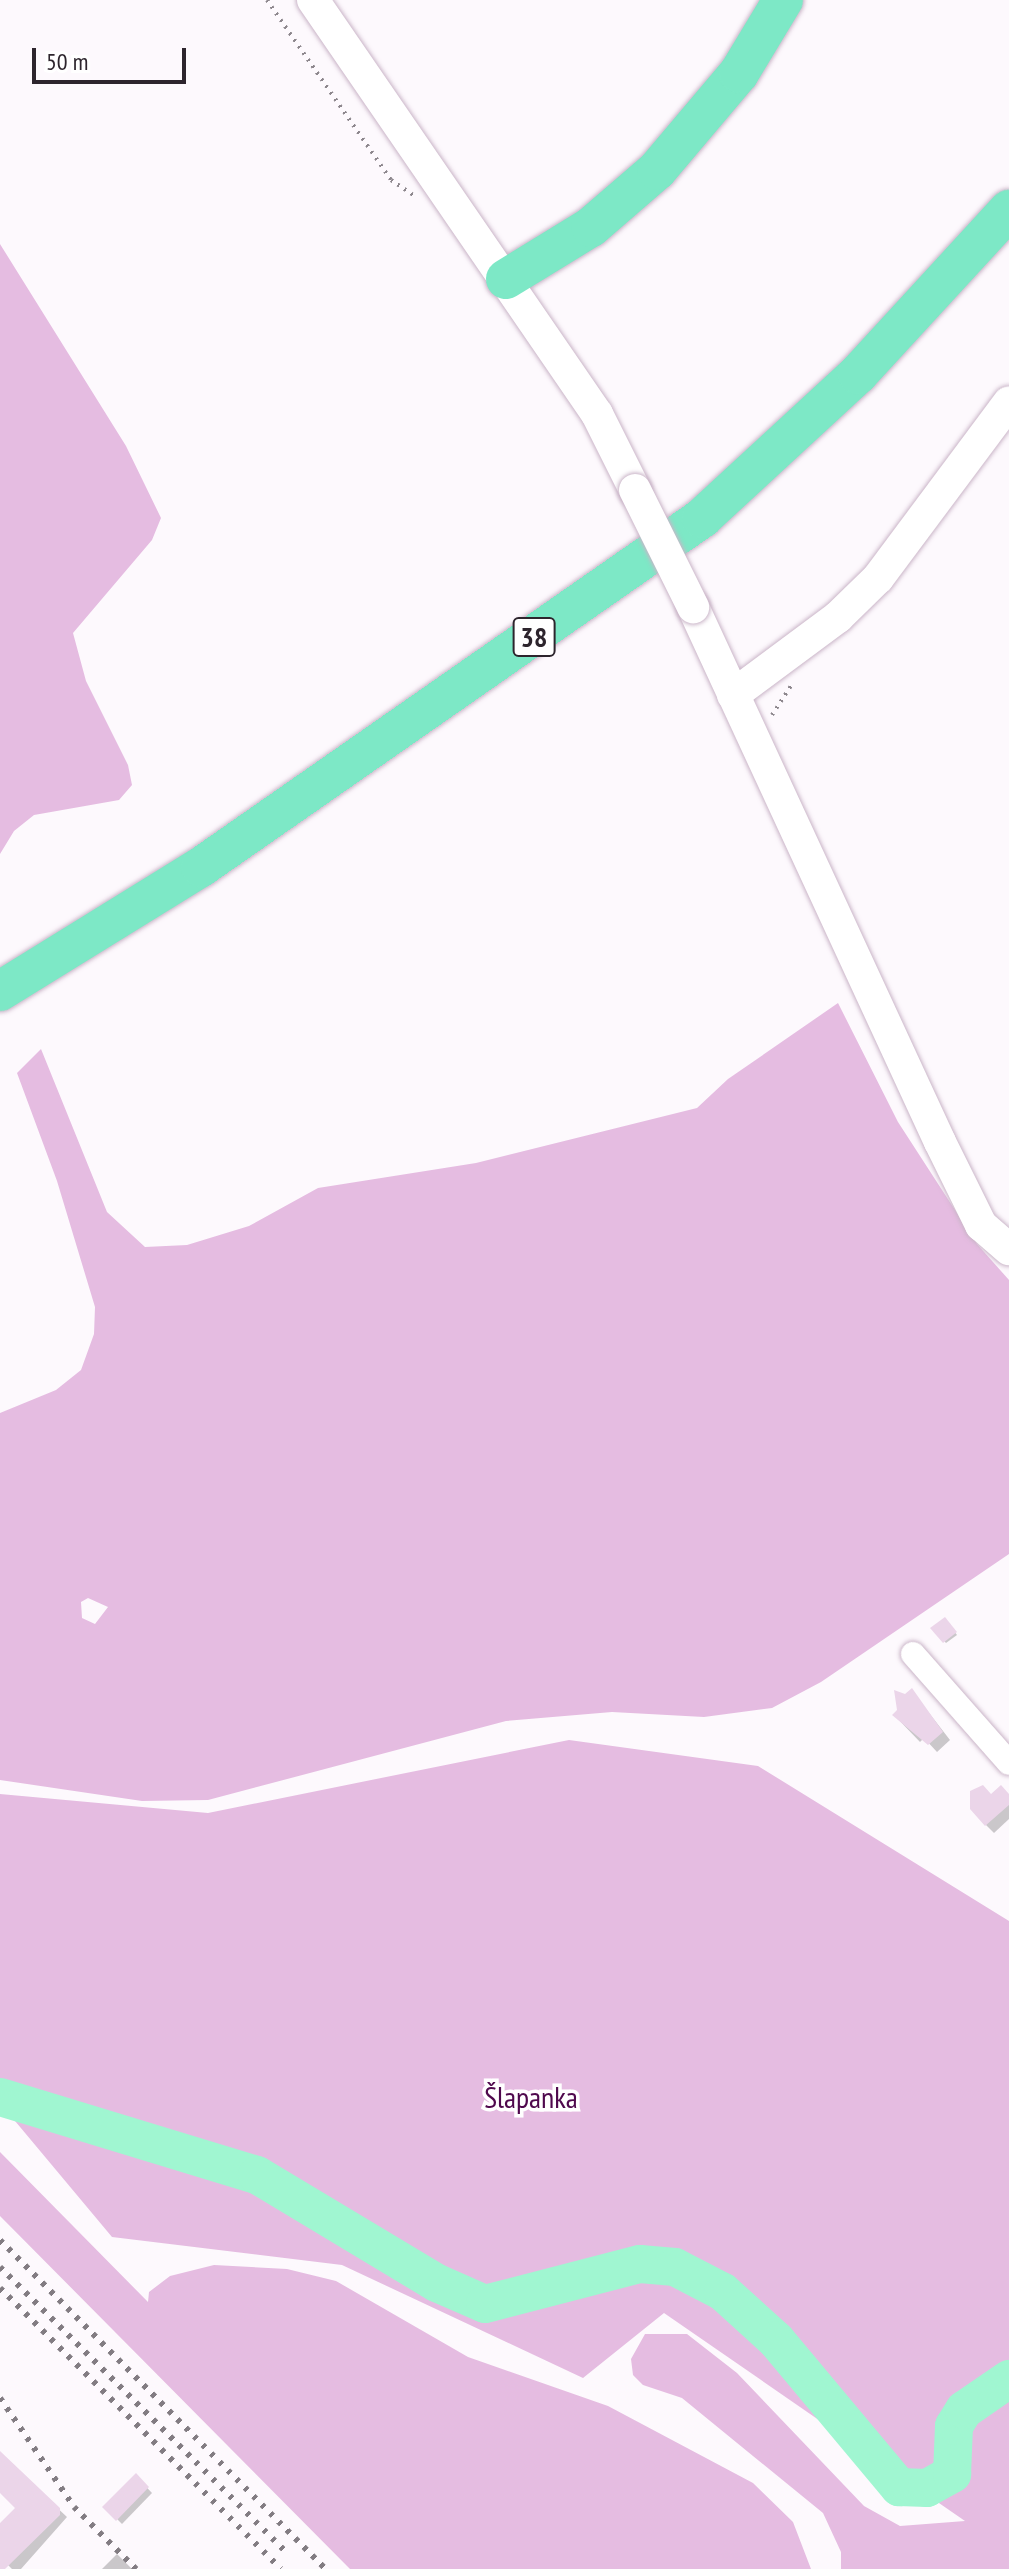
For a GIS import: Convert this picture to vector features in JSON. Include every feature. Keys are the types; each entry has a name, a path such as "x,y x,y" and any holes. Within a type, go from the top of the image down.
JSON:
{"main road":[{"path":"506,279 591,227 657,170 739,73 783,0"},
{"name":"38","path":"0,991 201,867 702,518 858,374 1009,210"}],"street":[{"path":"313,0 597,414 693,607 981,1225 1009,1249"},
{"path":"733,695 838,617 878,578 1009,402"},
{"path":"913,1654 1009,1763"}],"path":[{"path":"267,0 391,180 426,203"}],"green space":[{"path":"0,244 126,446 161,518 152,540 73,633 86,681 128,765 132,785 119,800 34,815 14,831 0,854"},
{"path":"838,1003 898,1122 977,1244 1009,1280 1009,1554 821,1682 772,1708 704,1717 612,1712 506,1721 208,1800 142,1801 0,1780 0,1413 56,1390 81,1370 94,1334 95,1307 57,1181 17,1073 41,1049 107,1212 145,1247 187,1245 249,1226 318,1188 476,1163 697,1108 728,1079","holes":["88,1598 108,1607 95,1624 82,1618 81,1602"]},
{"path":"569,1740 758,1766 1009,1921 1009,2569 841,2569 841,2552 823,2513 682,2398 643,2385 633,2375 631,2359 645,2334 687,2334 737,2373 864,2506 900,2526 965,2521 664,2313 583,2378 342,2265 112,2237 0,2103 0,1794 208,1813"},
{"path":"0,2152 148,2302 149,2292 170,2276 214,2265 287,2269 336,2281 468,2357 608,2406 753,2483 793,2522 811,2569 350,2569 0,2216"}],"building":[{"path":"945,1617 957,1632 943,1643 930,1628"},
{"path":"912,1688 943,1732 928,1745 892,1715 897,1710 894,1690 905,1694"},
{"path":"983,1785 991,1794 1001,1785 1009,1794 1009,1805 985,1826 970,1809 970,1791"},
{"path":"0,2451 60,2508 60,2515 5,2569 0,2569 0,2523 15,2508 0,2493"},
{"path":"136,2473 149,2487 116,2521 102,2507"}],"waterway":[{"name":"Šlapanka","path":"0,2097 257,2175 437,2283 485,2304 640,2264 675,2267 723,2292 776,2340 899,2487 927,2488 952,2474 954,2426 964,2410 1009,2379"}],"railway":[{"path":"0,2240 326,2569"},
{"path":"0,2267 286,2552"},
{"path":"0,2288 281,2569"},
{"path":"0,2398 74,2507 136,2569"}]}
